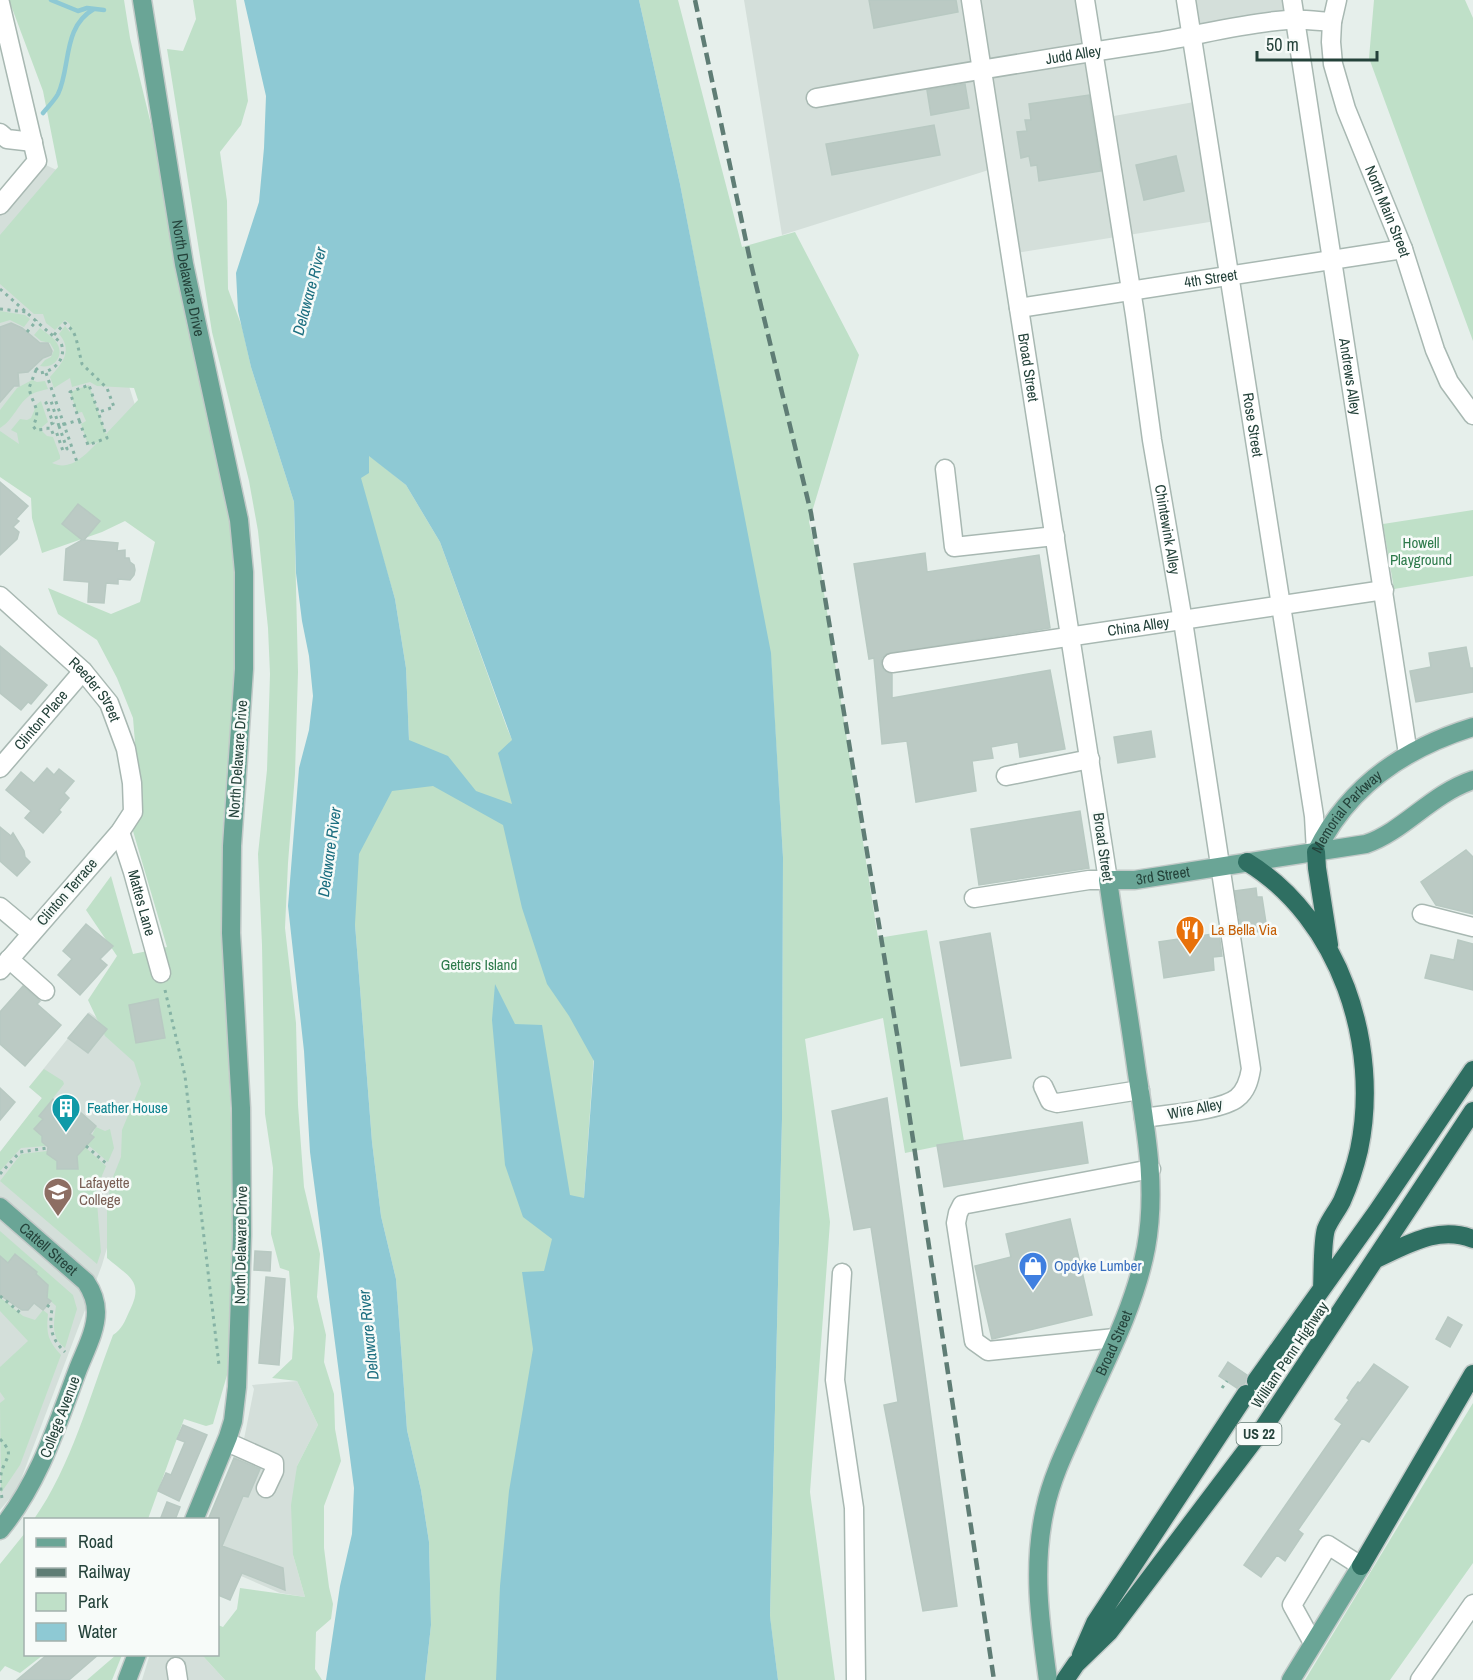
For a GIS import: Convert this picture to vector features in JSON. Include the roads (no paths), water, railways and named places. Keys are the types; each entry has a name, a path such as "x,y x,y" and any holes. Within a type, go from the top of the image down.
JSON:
{"highway":[{"path":"1316,852 1330,953"},
{"path":"1247,862 1285,891 1306,916 1330,953 1345,985 1358,1026 1364,1069 1364,1112 1359,1150 1342,1201 1326,1230 1322,1288"},
{"name":"William Penn Highway","path":"1065,1680 1076,1664 1095,1623 1251,1388 1376,1213 1473,1070"},
{"name":"William Penn Highway","path":"1076,1664 1109,1632 1264,1427 1473,1111"},
{"path":"1375,1259 1418,1239 1435,1234 1456,1234 1473,1239"},
{"path":"1360,1566 1473,1374"}],"main road":[{"name":"North Delaware Drive","path":"142,0 183,264 239,520 243,572 244,669 232,846 231,933 241,1108 242,1235 237,1388 233,1421 227,1442 195,1518"},
{"name":"Memorial Parkway","path":"1316,852 1331,824 1383,770 1408,753 1435,740 1473,727"},
{"name":"Memorial Parkway","path":"1316,852 1374,841 1442,794 1473,780"},
{"name":"3rd Street","path":"1108,880 1135,880 1316,852"},
{"name":"Broad Street","path":"1048,1680 1039,1620 1037,1587 1039,1548 1045,1509 1064,1453 1137,1286 1146,1247 1151,1209 1151,1169 1108,880"},
{"name":"Cattell Street","path":"0,1207 86,1282 93,1295"},
{"name":"College Avenue","path":"2,1525 35,1478 57,1427 96,1320 93,1295"},
{"path":"1291,1680 1360,1566"},
{"path":"127,1680 136,1656"}],"street":[{"name":"Broad Street","path":"971,0 1108,880"},
{"name":"Chintewink Alley","path":"1085,0 1249,1058"},
{"name":"Rose Street","path":"1186,0 1314,816 1316,852"},
{"name":"Andrews Alley","path":"1292,0 1408,753"},
{"name":"North Main Street","path":"1337,0 1332,22 1332,53 1338,85 1403,249 1435,350 1449,382 1473,415"},
{"path":"0,3 37,161 0,205"},
{"name":"Judd Alley","path":"816,98 1192,36 1221,29 1295,20 1332,22"},
{"path":"0,133 7,139 33,142"},
{"name":"4th Street","path":"1019,308 1403,249"},
{"path":"945,469 954,547 1055,536"},
{"name":"China Alley","path":"892,663 1384,590"},
{"name":"Reeder Street","path":"0,596 83,671 109,703 126,748 132,783 133,813"},
{"name":"Clinton Place","path":"0,768 83,671"},
{"path":"1006,776 1090,759"},
{"name":"Clinton Terrace","path":"4,965 120,832 133,813"},
{"name":"Mattes Lane","path":"120,832 161,973"},
{"name":"3rd Street","path":"974,898 1089,880 1108,880"},
{"path":"0,907 30,933"},
{"path":"1422,914 1473,927"},
{"path":"4,965 45,991"},
{"name":"Wire Alley","path":"1144,1118 1221,1106 1234,1100 1249,1080 1251,1069 1249,1058"},
{"path":"1042,1086 1050,1101 1057,1103 1140,1090"},
{"path":"1115,1338 988,1351 974,1341 956,1223 958,1213 962,1205 1151,1169"},
{"path":"842,1273 835,1380 854,1508 856,1680"},
{"path":"227,1442 274,1463 274,1472 266,1488"},
{"path":"1313,1643 1292,1605 1328,1545 1360,1566"},
{"path":"1420,1680 1473,1604"}],"water":[{"name":"Delaware River","path":"244,0 639,0 680,184 771,653 783,857 782,1119 770,1616 778,1680 496,1680 500,1586 509,1491 533,1349 522,1272 544,1271 552,1239 523,1217 505,1165 492,1020 495,984 515,1024 542,1025 570,1195 584,1198 594,1061 569,1016 547,984 522,908 503,825 433,786 392,791 359,854 355,924 372,1142 381,1216 396,1279 407,1430 421,1490 429,1542 431,1625 425,1680 326,1680 340,1586 352,1534 354,1488 310,1152 304,1051 288,906 299,768 309,730 313,696 296,573 294,502 251,367 238,311 236,273 259,202 266,96","holes":["369,456 406,485 440,542 512,740 498,753 512,804 476,791 448,756 409,740 406,668 395,599 361,478 369,473"]}],"waterway":[{"path":"51,0 78,11 87,8 104,10"},
{"path":"43,113 58,94 72,37 77,26 94,9"}],"railway":[{"path":"695,0 750,260 811,513 899,1046 994,1680"}],"place":[{"name":"La Bella Via","path":"1190,956"},
{"name":"Feather House","path":"66,1134"},
{"name":"Lafayette College","path":"58,1218"},
{"name":"Opdyke Lumber","path":"1033,1292"}],"park label":[{"name":"Howell Playground","path":"1421,552"},
{"name":"Getters Island","path":"479,965"}]}
